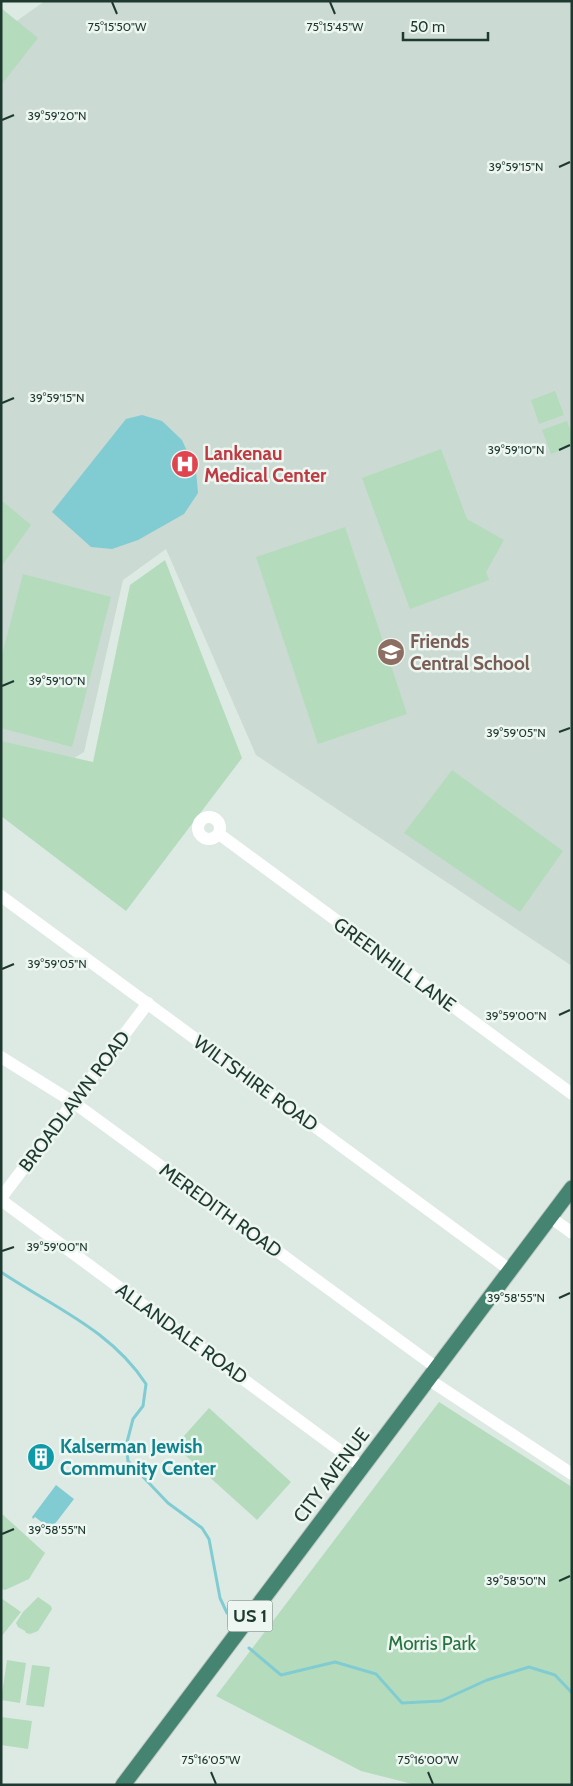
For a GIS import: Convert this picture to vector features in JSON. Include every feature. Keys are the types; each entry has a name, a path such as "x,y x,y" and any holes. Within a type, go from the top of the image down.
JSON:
{"highway":[{"name":"CITY AVENUE","path":"123,1785 572,1188"}],"street":[{"name":"GREENHILL LANE","path":"219,834 572,1094"},
{"name":"WILTSHIRE ROAD","path":"1,896 510,1270"},
{"name":"BROADLAWN ROAD","path":"1,1199 148,1003"},
{"name":"MEREDITH ROAD","path":"1,1057 73,1102 432,1374 572,1474"},
{"name":"ALLANDALE ROAD","path":"1,1199 362,1466"},
{"path":"550,1217 572,1233"}],"shaded area":[{"name":"Lankenau Medical Center","path":"45,1 572,1 572,966 256,755 166,549 123,580 84,752 20,791 1,775 1,44 18,20"}],"green space":[{"path":"1,8 38,38 1,85"},
{"path":"555,391 564,415 539,424 531,400"},
{"path":"567,421 572,435 572,446 551,454 542,430"},
{"path":"441,449 467,519 504,540 486,572 489,580 410,609 362,478"},
{"path":"1,500 31,525 1,567"},
{"path":"345,527 407,714 318,744 256,557"},
{"path":"165,560 242,758 126,911 1,816 1,741 93,762 130,585"},
{"path":"23,574 111,597 72,747 1,728 1,659"},
{"path":"452,770 563,851 520,912 404,833"},
{"name":"Morris Park","path":"439,1402 572,1487 572,1785 416,1785 361,1771 216,1696"},
{"path":"209,1408 291,1482 257,1520 175,1446"},
{"path":"1,1513 45,1553 29,1579 5,1590 1,1589"},
{"path":"38,1597 51,1606 52,1609 38,1631 30,1634 26,1633 16,1623 23,1612"},
{"path":"1,1598 21,1612 1,1637"},
{"path":"7,1660 26,1663 20,1703 1,1700"},
{"path":"32,1665 50,1667 44,1707 26,1705"},
{"path":"1,1717 32,1721 28,1749 1,1745"}],"water":[{"path":"142,415 162,421 182,440 196,471 198,493 184,514 138,540 112,549 91,547 52,512 126,419"},
{"path":"56,1485 74,1499 51,1529 35,1517 33,1519 32,1517"}],"waterway":[{"path":"1,1272 98,1334 132,1365 146,1384 143,1406 133,1419 126,1446 128,1461 168,1503 202,1528 209,1539 220,1598 227,1613"},
{"path":"249,1648 281,1675 335,1662 376,1674 402,1703 441,1701 487,1680 529,1667 555,1675 572,1693"}],"place":[{"name":"Lankenau Medical Center","path":"185,464"},
{"name":"Friends Central School","path":"391,652"},
{"name":"Kalserman Jewish Community Center","path":"41,1457"}]}
